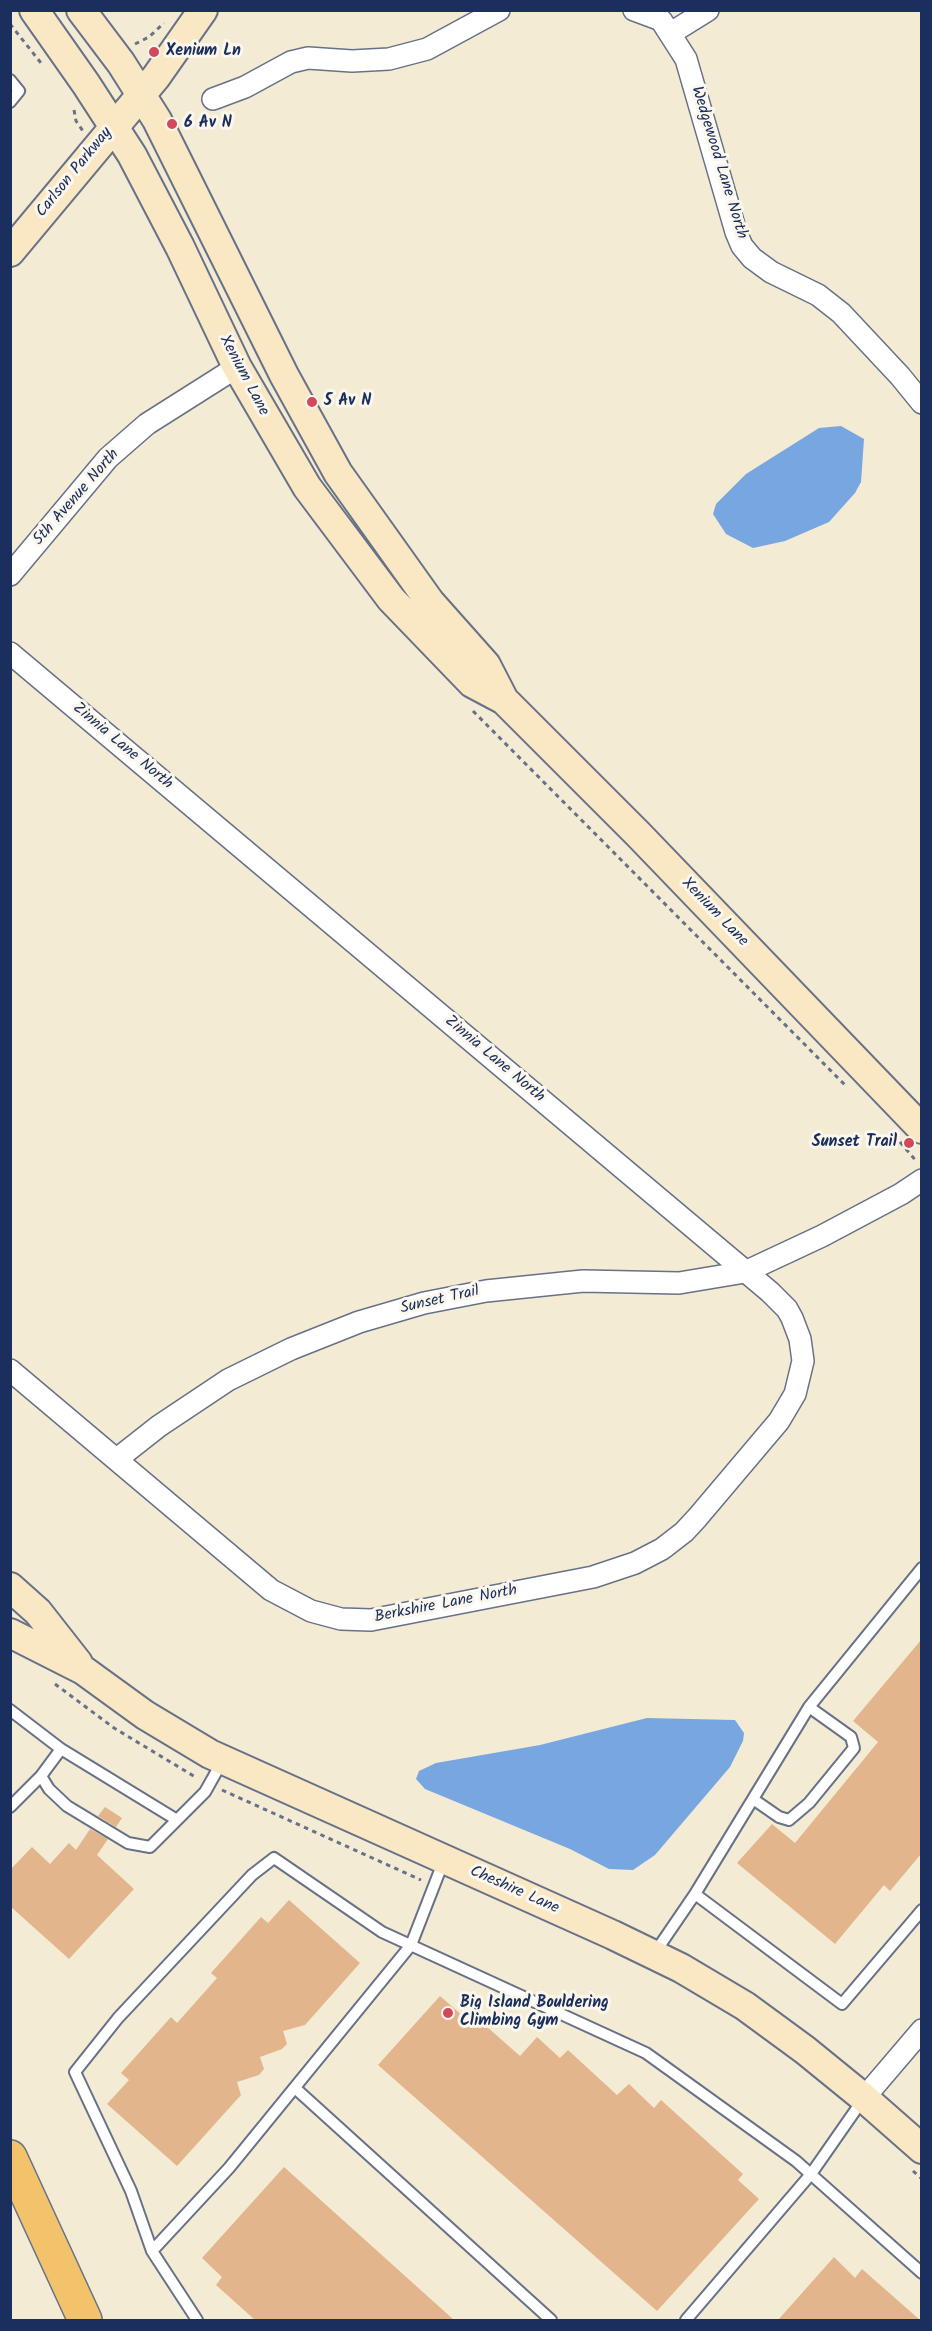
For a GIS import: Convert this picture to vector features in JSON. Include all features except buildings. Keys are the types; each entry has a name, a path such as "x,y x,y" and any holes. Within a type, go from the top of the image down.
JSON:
{"highway":[{"path":"10,2157 85,2320"}],"main road":[{"name":"Xenium Lane","path":"34,10 132,155 180,247 237,367 307,487 384,590 472,683 504,700 638,834 921,1129"},
{"name":"Xenium Lane","path":"81,10 121,63 157,120 284,375 338,473 430,602 486,664 504,700"},
{"name":"Carlson Parkway","path":"10,252 141,96 202,10"},
{"name":"Cheshire Lane","path":"10,1587 38,1612 83,1670"},
{"name":"Cheshire Lane","path":"10,1633 83,1670 145,1715 216,1772 439,1872 654,1955 681,1968 745,2006 806,2050 864,2098 913,2157"}],"street":[{"path":"213,99 246,87 291,62 308,58 352,61 389,59 427,49 499,10"},
{"name":"Wedgewood Lane North","path":"634,10 661,20 686,59 742,246 752,258 771,272 818,295 841,314 900,376 921,404"},
{"path":"671,33 708,10"},
{"name":"5th Avenue North","path":"10,575 108,458 147,424 237,367"},
{"name":"Zinnia Lane North","path":"10,653 780,1302 792,1318 800,1339 802,1371 795,1394 789,1407 697,1518"},
{"name":"Sunset Trail","path":"117,1460 159,1426 228,1380 311,1341 402,1309 464,1294 516,1287 583,1281 679,1283 745,1272 822,1236 901,1194 921,1180"},
{"name":"Berkshire Lane North","path":"10,1370 271,1590 311,1611 340,1619 371,1620 403,1616 601,1575 635,1563 662,1549 684,1532 697,1518"},
{"path":"864,2098 921,2030"}],"lane":[{"path":"10,80 19,90 10,102"},
{"path":"654,1955 695,1894 809,1707 921,1568"},
{"path":"753,1799 779,1817 789,1820 809,1803 854,1748 851,1737 809,1707"},
{"path":"10,1710 61,1749 177,1820"},
{"path":"10,1807 41,1776 61,1749"},
{"path":"41,1776 49,1789 67,1806 128,1843 150,1847 205,1792 216,1772"},
{"path":"197,2320 152,2251 131,2191 75,2072 118,2018 252,1875 274,1858 382,1932 646,2053 796,2161 921,2273"},
{"path":"152,2251 229,2168 411,1945 439,1872"},
{"path":"695,1894 842,2004 921,1910"},
{"path":"295,2088 550,2320"},
{"path":"686,2320 811,2175 864,2098"}],"path":[{"path":"134,45 149,38 168,19"},
{"path":"10,24 42,65"},
{"path":"74,109 76,122"},
{"path":"48,1679 114,1728 216,1772 286,1821 414,1877 439,1872"},
{"path":"913,2157 921,2179"}],"water":[{"path":"841,426 864,439 861,482 855,493 829,522 785,541 753,548 726,534 713,514 716,504 746,474 819,428"},
{"path":"647,1718 735,1720 744,1733 743,1741 730,1767 655,1855 633,1870 609,1869 570,1849 425,1789 416,1779 419,1771 436,1763 540,1745"}],"place":[{"name":"Xenium Ln","path":"154,52"},
{"name":"6 Av N","path":"172,124"},
{"name":"5 Av N","path":"312,402"},
{"name":"Sunset Trail","path":"909,1143"},
{"name":"Big Island Bouldering Climbing Gym","path":"448,2013"}]}
